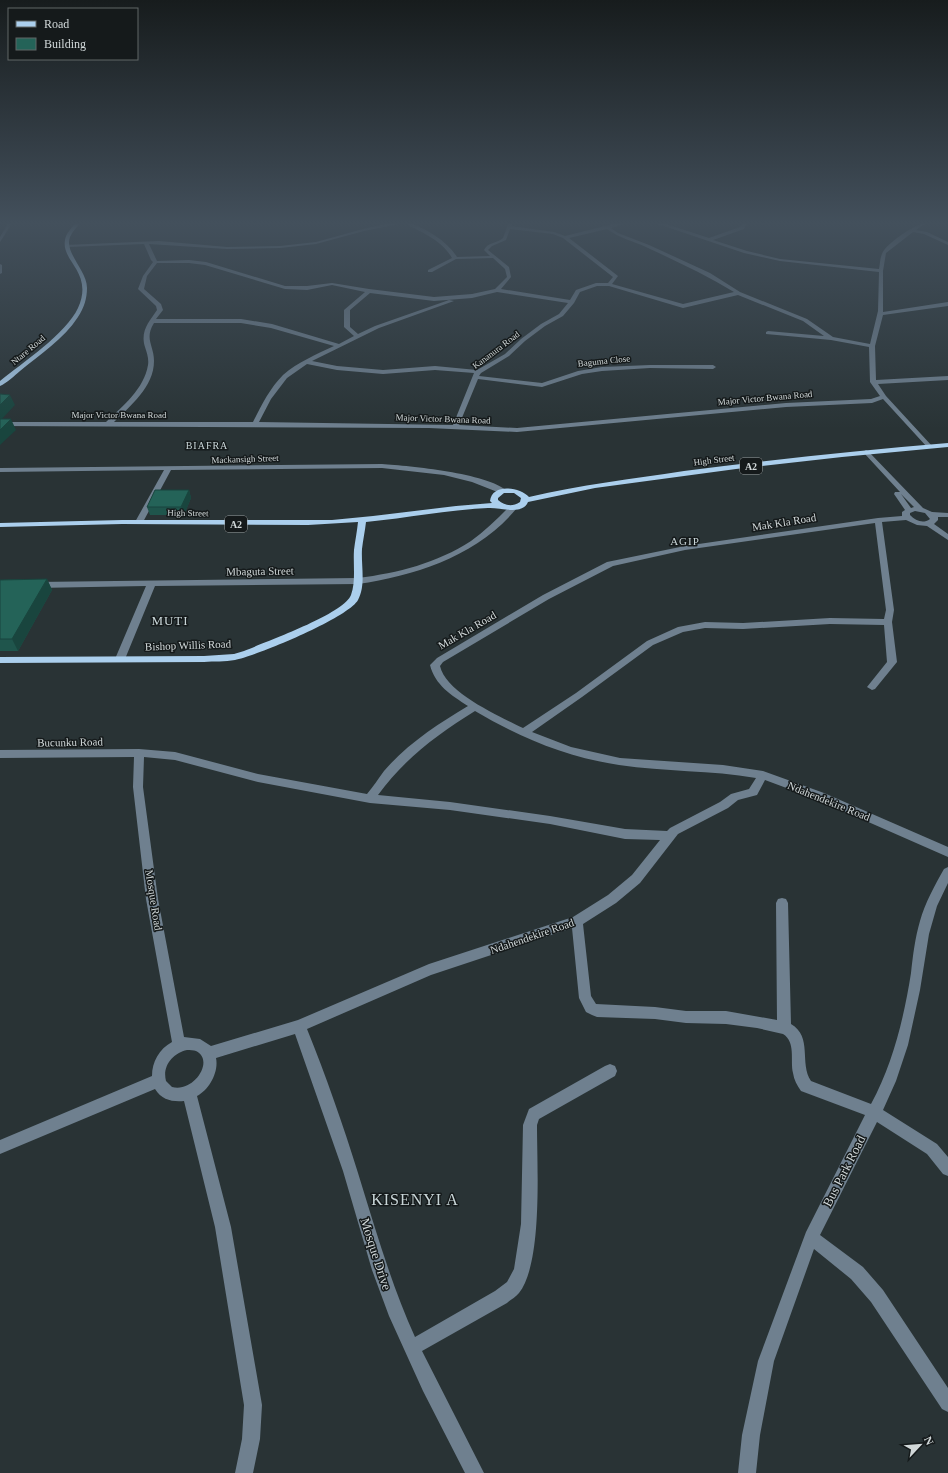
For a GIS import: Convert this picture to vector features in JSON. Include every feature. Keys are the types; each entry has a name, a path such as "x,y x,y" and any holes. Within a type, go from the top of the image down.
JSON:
{"main road":[{"name":"Ntare Road","path":"0,384 55,339 71,323 80,310 84,291"},
{"name":"High Street","path":"517,492 554,492 697,472 866,452 948,445"},
{"name":"A2","path":"517,492 503,491 497,501 513,508 522,505 526,500"},
{"path":"517,492 522,494 526,500"},
{"name":"High Street","path":"526,500 554,492"},
{"name":"High Street","path":"0,525 139,522 238,524 362,520 472,506 497,501"},
{"name":"Bishop Willis Road","path":"0,660 204,659 247,653 302,630 350,606 355,597 358,581 358,552 362,520"}],"street":[{"path":"108,424 137,394 146,381 151,365 146,332 160,310 159,305 143,291"},
{"path":"363,291 434,299 458,298"},
{"path":"255,424 268,399 285,377 306,362 377,327 458,298 493,291"},
{"path":"502,291 572,302"},
{"name":"Kananura Road","path":"455,428 476,375 507,355 523,340 543,325 561,315 572,302 578,291"},
{"name":"Kananura Road","path":"629,291 683,306 738,293"},
{"path":"734,291 805,320 831,338"},
{"path":"881,291 881,314 872,346 873,382 884,397 929,446"},
{"path":"357,336 347,326 347,310 369,292"},
{"path":"881,314 948,304"},
{"path":"153,321 241,321 272,326 338,345"},
{"path":"768,333 831,338 872,346"},
{"name":"Baguma Close","path":"306,362 337,368 382,372 435,368 542,385 551,383 574,373 606,368 713,367"},
{"path":"873,382 948,378"},
{"name":"Major Victor Bwana Road","path":"0,424 255,424 517,430 780,406 872,401 884,397"},
{"path":"866,452 921,510 931,514 948,515"},
{"path":"857,453 902,498 909,514 917,523 928,523 934,520 931,514"},
{"name":"Mackansigh Street","path":"0,470 382,466 428,471 488,484 503,491"},
{"path":"139,522 168,469"},
{"path":"488,484 503,517"},
{"name":"Mbaguta Street","path":"30,585 358,581 397,574 441,560 474,542 490,530 513,508"},
{"path":"909,514 921,510"},
{"name":"Mak Kla Road","path":"475,706 442,682 436,672 435,665 440,660 546,597 610,564 679,549 878,520 909,514"},
{"path":"872,687 892,662 888,622 890,610 878,520"},
{"path":"928,523 948,538"},
{"path":"120,659 152,583"},
{"path":"523,733 579,695 650,643 681,629 705,625 743,626 830,621 888,622"},
{"path":"370,799 388,775 414,748 443,725 475,706 523,733 552,745 604,759 655,766 724,769 762,775"},
{"path":"139,753 175,756 258,778 370,799 450,806 550,820 625,834 669,836"},
{"name":"Bucunku Road","path":"0,754 139,753"},
{"name":"Mosque Road","path":"139,753 138,787 152,899 179,1045"},
{"name":"Ndahendekire Road","path":"208,1054 299,1026 429,970 577,921 612,899 636,879 674,831 724,805 735,797 752,792 762,775 820,796 948,852"},
{"name":"Bus Park Road","path":"747,1473 751,1435 766,1361 811,1237 874,1112 885,1095 903,1036 912,998 924,928 932,902 948,872"},
{"path":"782,903 784,1028"},
{"path":"577,921 585,998 591,1008 597,1011 654,1013 684,1017 720,1017 784,1028 792,1032 798,1042 800,1072 806,1086 874,1112 932,1149 948,1169"},
{"name":"Mosque Drive","path":"299,1026 312,1059 350,1171 380,1270 397,1316 429,1385 475,1473"},
{"path":"194,1043 201,1045 206,1050 211,1064 204,1081 197,1088 189,1093 173,1094 166,1092 161,1087 158,1080 158,1072 160,1064 171,1050 179,1045 194,1043"},
{"path":"412,1348 501,1298 513,1288 522,1271 529,1224 530,1125 534,1114 610,1071"},
{"path":"0,1147 158,1080"},
{"path":"189,1093 223,1227 252,1398 254,1422 244,1473"},
{"path":"811,1237 856,1273 876,1296 948,1403"}],"building":[{"path":"0,394 10,395 0,405"},
{"path":"0,419 11,419 0,430"},
{"path":"155,490 189,490 181,507 147,507"},
{"path":"47,579 12,639 0,639 0,580"}],"district":[{"name":"BIAFRA","path":"207,445"},
{"name":"AGIP","path":"685,541"},
{"name":"MUTI","path":"170,620"},
{"name":"KISENYI A","path":"415,1199"}]}
